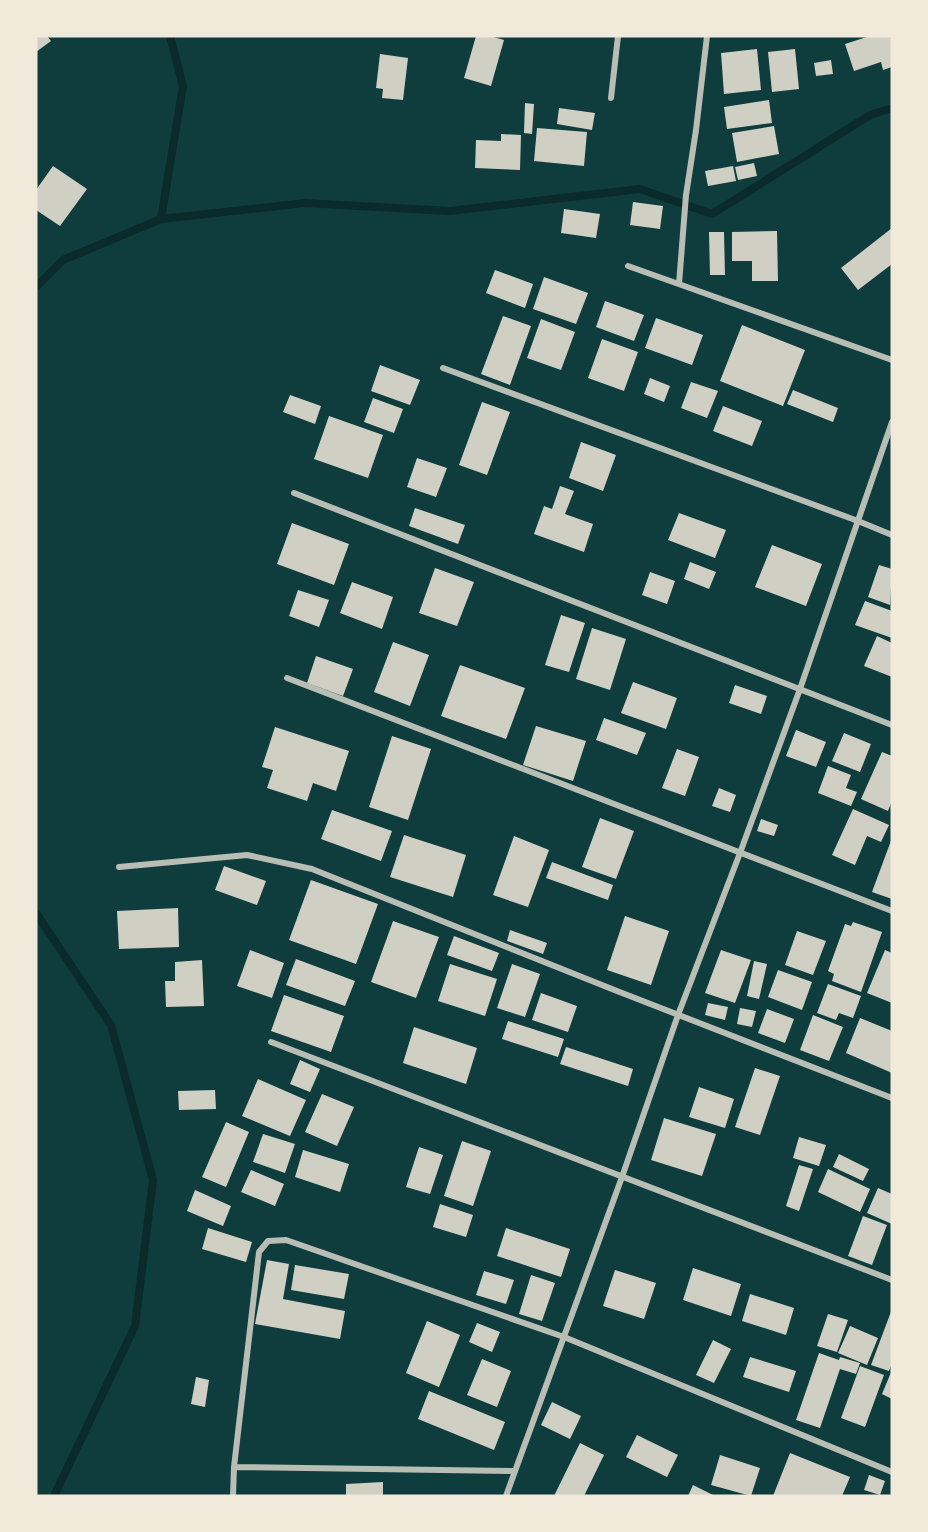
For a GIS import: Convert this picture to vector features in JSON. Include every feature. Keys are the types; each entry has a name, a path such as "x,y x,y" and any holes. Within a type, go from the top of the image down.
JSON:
{"street":[{"path":"611,98 618,36"},
{"path":"679,284 686,195 707,36"},
{"path":"627,266 892,360"},
{"path":"443,368 892,535"},
{"path":"506,1496 622,1177 678,1015 800,689 892,422"},
{"path":"294,493 892,725"},
{"path":"287,678 892,911"},
{"path":"119,867 247,855 312,869 892,1098"},
{"path":"271,1042 892,1280"},
{"path":"233,1496 234,1467 259,1251 268,1241 286,1240 564,1337 892,1472"},
{"path":"234,1467 514,1472"}],"building":[{"path":"36,36 47,36 51,41 36,52"},
{"path":"476,36 490,36 504,40 491,86 464,78"},
{"path":"870,36 892,36 892,67 883,70 881,62 854,71 845,44"},
{"path":"757,49 761,90 724,94 721,53"},
{"path":"795,49 799,89 772,92 768,52"},
{"path":"380,54 408,58 403,100 382,98 383,89 376,88"},
{"path":"831,60 833,74 816,76 814,63"},
{"path":"769,100 772,123 727,129 724,107"},
{"path":"525,103 534,104 532,134 524,133"},
{"path":"559,108 595,113 592,130 557,124"},
{"path":"774,126 779,154 737,162 732,133"},
{"path":"537,128 587,132 584,166 534,161"},
{"path":"501,134 521,135 520,170 475,168 476,140 501,141"},
{"path":"754,163 757,176 738,180 735,167"},
{"path":"53,166 87,189 60,226 36,210 36,190"},
{"path":"733,166 736,181 708,186 705,171"},
{"path":"633,202 663,206 660,229 630,225"},
{"path":"564,209 600,214 596,238 561,233"},
{"path":"892,228 892,264 858,290 841,268"},
{"path":"777,231 778,281 752,281 752,261 732,261 732,232"},
{"path":"709,232 724,232 725,275 710,275"},
{"path":"495,270 533,284 525,308 486,293"},
{"path":"544,277 588,293 576,324 533,309"},
{"path":"605,301 644,315 634,341 596,327"},
{"path":"503,316 531,326 510,385 481,374"},
{"path":"656,318 703,335 692,365 645,348"},
{"path":"541,319 575,332 561,370 527,358"},
{"path":"742,325 805,350 783,406 720,381"},
{"path":"602,339 638,352 624,391 588,378"},
{"path":"380,365 420,380 410,405 371,391"},
{"path":"650,378 670,386 664,402 644,394"},
{"path":"691,382 718,391 707,418 681,408"},
{"path":"793,390 838,408 833,422 787,404"},
{"path":"290,395 321,406 315,424 283,412"},
{"path":"373,398 403,409 394,433 364,422"},
{"path":"482,402 510,412 487,475 459,465"},
{"path":"723,406 762,421 752,446 713,431"},
{"path":"329,416 383,435 368,478 314,459"},
{"path":"581,442 616,455 603,491 569,478"},
{"path":"417,458 447,468 436,497 407,487"},
{"path":"560,486 574,491 565,514 593,524 584,552 534,534 544,506 552,509"},
{"path":"415,508 465,525 458,544 409,526"},
{"path":"679,513 726,530 715,558 668,540"},
{"path":"292,523 349,544 334,585 277,564"},
{"path":"772,545 822,564 806,606 755,587"},
{"path":"690,562 716,572 709,589 684,579"},
{"path":"879,565 892,569 890,605 868,597"},
{"path":"435,568 474,582 457,626 419,613"},
{"path":"650,572 675,581 667,604 642,595"},
{"path":"352,582 393,597 382,629 340,613"},
{"path":"298,590 329,600 319,627 289,616"},
{"path":"865,601 892,611 892,638 855,625"},
{"path":"561,615 585,623 569,672 545,665"},
{"path":"592,628 626,639 610,690 576,679"},
{"path":"877,636 892,643 892,677 864,666"},
{"path":"393,642 429,655 410,706 374,692"},
{"path":"316,656 353,669 343,696 307,683"},
{"path":"460,665 525,688 506,739 441,716"},
{"path":"633,682 677,698 666,729 621,713"},
{"path":"735,685 767,696 761,714 729,703"},
{"path":"604,718 646,733 637,755 596,740"},
{"path":"536,726 586,741 573,781 523,765"},
{"path":"275,727 349,751 336,791 313,783 307,801 267,788 273,770 262,767"},
{"path":"796,730 826,742 816,767 786,756"},
{"path":"844,733 871,744 860,772 832,761"},
{"path":"392,736 431,749 408,820 369,807"},
{"path":"677,749 699,757 685,796 662,788"},
{"path":"882,752 892,756 892,801 888,811 861,799"},
{"path":"828,766 851,775 846,788 857,792 851,806 818,793"},
{"path":"719,788 736,795 730,812 712,806"},
{"path":"853,809 889,825 881,842 867,836 855,865 832,855"},
{"path":"332,810 392,831 381,861 321,839"},
{"path":"600,818 634,831 616,879 582,867"},
{"path":"761,819 778,825 774,836 757,831"},
{"path":"404,835 466,855 453,897 390,877"},
{"path":"514,836 549,850 528,907 493,895"},
{"path":"892,838 892,899 872,892"},
{"path":"552,862 613,885 608,900 546,878"},
{"path":"224,866 266,881 257,905 215,890"},
{"path":"311,880 378,904 356,964 289,940"},
{"path":"178,908 179,947 119,949 117,911"},
{"path":"625,916 669,931 651,985 607,970"},
{"path":"393,921 439,937 416,998 371,982"},
{"path":"853,922 882,932 861,992 832,981 834,974 828,971 845,924 851,926"},
{"path":"510,930 547,943 543,954 507,941"},
{"path":"797,931 826,941 813,975 785,965"},
{"path":"454,936 499,953 492,971 447,955"},
{"path":"250,950 284,963 272,998 237,986"},
{"path":"721,950 751,960 735,1003 705,993"},
{"path":"885,950 892,953 892,1003 867,993"},
{"path":"296,959 355,981 345,1006 286,985"},
{"path":"202,960 204,1006 166,1007 165,981 175,981 175,962"},
{"path":"754,961 767,964 759,999 747,996"},
{"path":"450,964 497,979 485,1016 438,1001"},
{"path":"512,964 540,974 525,1017 497,1008"},
{"path":"778,970 812,982 802,1010 768,997"},
{"path":"828,984 861,996 853,1018 839,1013 836,1020 817,1013"},
{"path":"541,993 577,1006 568,1032 532,1020"},
{"path":"284,995 344,1016 331,1052 271,1031"},
{"path":"708,1003 728,1007 725,1020 705,1015"},
{"path":"740,1008 756,1011 752,1027 737,1024"},
{"path":"767,1009 794,1019 785,1043 758,1033"},
{"path":"813,1015 843,1027 829,1061 800,1050"},
{"path":"860,1018 892,1031 892,1073 846,1053"},
{"path":"508,1021 564,1039 558,1057 502,1039"},
{"path":"414,1027 477,1048 466,1084 403,1063"},
{"path":"566,1047 633,1069 628,1086 560,1064"},
{"path":"300,1060 320,1069 310,1092 290,1084"},
{"path":"755,1068 780,1076 760,1135 735,1127"},
{"path":"258,1079 306,1100 290,1136 242,1116"},
{"path":"699,1087 734,1099 725,1128 689,1117"},
{"path":"215,1090 216,1109 179,1110 178,1091"},
{"path":"322,1094 354,1107 337,1146 305,1132"},
{"path":"664,1118 716,1134 702,1176 651,1160"},
{"path":"226,1122 249,1132 226,1187 202,1177"},
{"path":"263,1134 295,1144 285,1173 253,1162"},
{"path":"799,1137 826,1145 819,1166 793,1158"},
{"path":"462,1141 491,1151 473,1206 444,1196"},
{"path":"419,1147 443,1155 430,1194 406,1187"},
{"path":"303,1150 349,1164 340,1192 295,1177"},
{"path":"839,1154 869,1169 863,1181 833,1167"},
{"path":"799,1165 813,1169 799,1211 786,1206"},
{"path":"828,1169 870,1189 860,1212 818,1192"},
{"path":"251,1170 284,1184 275,1206 241,1192"},
{"path":"878,1188 892,1194 892,1224 867,1213"},
{"path":"195,1190 231,1206 223,1226 187,1211"},
{"path":"440,1204 473,1215 466,1237 433,1227"},
{"path":"863,1216 887,1225 872,1265 848,1256"},
{"path":"208,1228 252,1242 246,1262 202,1249"},
{"path":"506,1228 570,1249 561,1277 497,1256"},
{"path":"267,1260 289,1264 283,1299 345,1311 340,1339 255,1324"},
{"path":"295,1265 349,1274 344,1299 291,1290"},
{"path":"693,1268 741,1284 731,1316 683,1300"},
{"path":"615,1270 656,1283 644,1319 603,1306"},
{"path":"484,1271 514,1280 506,1304 476,1295"},
{"path":"531,1275 555,1283 542,1321 519,1314"},
{"path":"750,1294 794,1308 786,1335 742,1321"},
{"path":"892,1309 892,1363 889,1371 871,1365"},
{"path":"828,1314 848,1320 837,1352 817,1346"},
{"path":"427,1321 460,1335 439,1387 406,1373"},
{"path":"477,1323 500,1332 492,1352 469,1342"},
{"path":"850,1326 878,1338 867,1365 838,1353"},
{"path":"713,1340 731,1349 714,1383 696,1375"},
{"path":"819,1353 839,1360 840,1357 860,1363 856,1374 840,1369 820,1428 796,1420"},
{"path":"750,1357 796,1371 789,1392 743,1377"},
{"path":"482,1359 511,1371 497,1407 467,1395"},
{"path":"860,1366 884,1375 865,1427 841,1418"},
{"path":"892,1370 892,1399 882,1394"},
{"path":"196,1377 209,1380 205,1407 191,1404"},
{"path":"429,1391 505,1422 494,1450 418,1419"},
{"path":"552,1402 581,1416 570,1439 541,1425"},
{"path":"637,1435 678,1455 667,1477 626,1457"},
{"path":"580,1443 604,1455 584,1496 554,1496"},
{"path":"790,1453 850,1477 842,1496 773,1496"},
{"path":"720,1455 760,1468 751,1496 711,1485"},
{"path":"869,1475 885,1481 880,1495 864,1490"},
{"path":"383,1482 383,1496 346,1496 346,1484"},
{"path":"693,1485 715,1496 688,1496"}],"waterway":[{"path":"161,219 183,86 170,36"},
{"path":"36,287 63,260 161,219 305,203 450,211 640,189 712,214 870,115 892,108"},
{"path":"36,913 111,1025 153,1180 135,1326 54,1496"}]}
